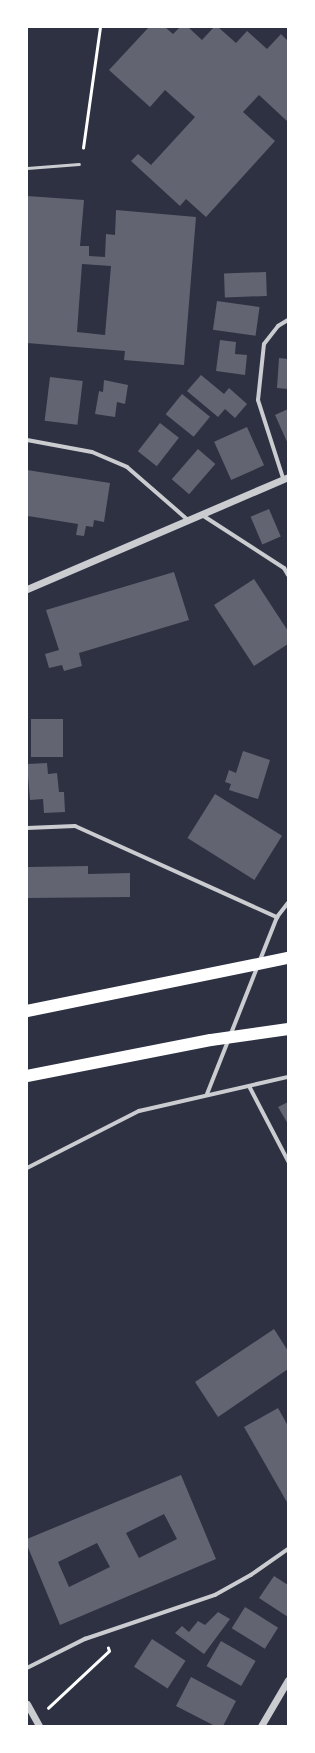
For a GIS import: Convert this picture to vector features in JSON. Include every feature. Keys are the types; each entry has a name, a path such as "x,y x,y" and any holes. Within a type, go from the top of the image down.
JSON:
{"highway":[{"path":"27,1011 179,978 288,958"},
{"path":"27,1076 56,1069 211,1040 288,1029"}],"street":[{"path":"27,589 202,515 286,477 258,400 264,344 278,326 288,320"},
{"path":"27,440 92,452 127,467 189,520"},
{"path":"202,515 284,568 288,575"},
{"path":"27,828 75,826 277,917"},
{"path":"207,1094 277,917 288,903"},
{"path":"27,1168 139,1111 207,1094 288,1077"},
{"path":"249,1086 288,1161"},
{"path":"27,1668 106,1632 215,1595 251,1575 288,1549"},
{"path":"261,1726 288,1680"},
{"path":"27,1704 39,1726"}],"lane":[{"path":"27,168 79,164"}],"path":[{"path":"83,150 100,27"},
{"path":"34,1716 53,1705 109,1651 106,1632"}],"building":[{"path":"149,27 165,27 173,34 180,27 188,27 202,40 214,27 218,27 236,43 247,31 267,49 281,34 288,41 288,122 259,95 243,112 275,141 206,217 186,199 180,206 131,161 138,154 151,165 195,117 165,90 150,107 109,70"},
{"path":"27,196 84,200 80,246 89,246 89,256 105,257 106,234 115,235 116,210 196,217 184,365 124,360 125,351 27,343","holes":["82,264 111,266 105,335 77,332"]},
{"path":"266,272 267,296 225,297 224,273"},
{"path":"217,301 260,307 256,336 213,330"},
{"path":"220,340 236,342 235,354 247,355 245,375 216,371"},
{"path":"279,358 288,359 288,389 277,388"},
{"path":"201,375 224,394 229,388 247,404 235,418 225,409 218,417 187,391"},
{"path":"50,377 83,381 77,425 45,421"},
{"path":"104,380 128,385 125,404 117,402 115,417 95,414 99,391 103,392"},
{"path":"182,394 210,417 194,437 166,414"},
{"path":"288,409 288,444 275,415"},
{"path":"160,423 179,438 157,466 138,451"},
{"path":"247,427 264,465 231,480 214,442"},
{"path":"198,449 215,464 189,494 172,479"},
{"path":"27,470 110,483 104,522 94,520 93,527 86,526 84,536 76,535 78,524 28,516"},
{"path":"269,509 281,537 262,544 251,517"},
{"path":"174,572 189,620 79,653 82,666 64,671 62,665 49,668 45,654 59,650 46,610"},
{"path":"254,579 288,631 288,644 254,666 214,605"},
{"path":"31,719 63,719 63,757 31,757"},
{"path":"243,751 270,760 258,799 229,790 231,784 225,782 229,770 236,773"},
{"path":"47,763 48,774 57,773 59,792 64,792 65,812 44,813 43,799 30,800 27,764"},
{"path":"215,794 282,836 254,880 187,838"},
{"path":"88,866 88,874 130,873 130,897 27,898 27,867"},
{"path":"288,1102 288,1124 278,1107"},
{"path":"274,1329 288,1351 288,1369 218,1417 195,1382"},
{"path":"278,1408 288,1426 288,1504 244,1427"},
{"path":"181,1475 216,1559 60,1625 27,1545 27,1539","holes":["164,1514 177,1539 139,1558 126,1533","97,1543 110,1567 69,1587 58,1562"]},
{"path":"274,1576 288,1585 288,1617 259,1598"},
{"path":"245,1607 278,1628 265,1649 232,1628"},
{"path":"218,1612 230,1619 204,1654 175,1633 182,1626 189,1632 198,1621 205,1625"},
{"path":"152,1639 186,1661 168,1688 134,1667"},
{"path":"221,1641 256,1661 241,1686 206,1666"},
{"path":"191,1677 236,1701 223,1726 215,1726 176,1706"}]}
